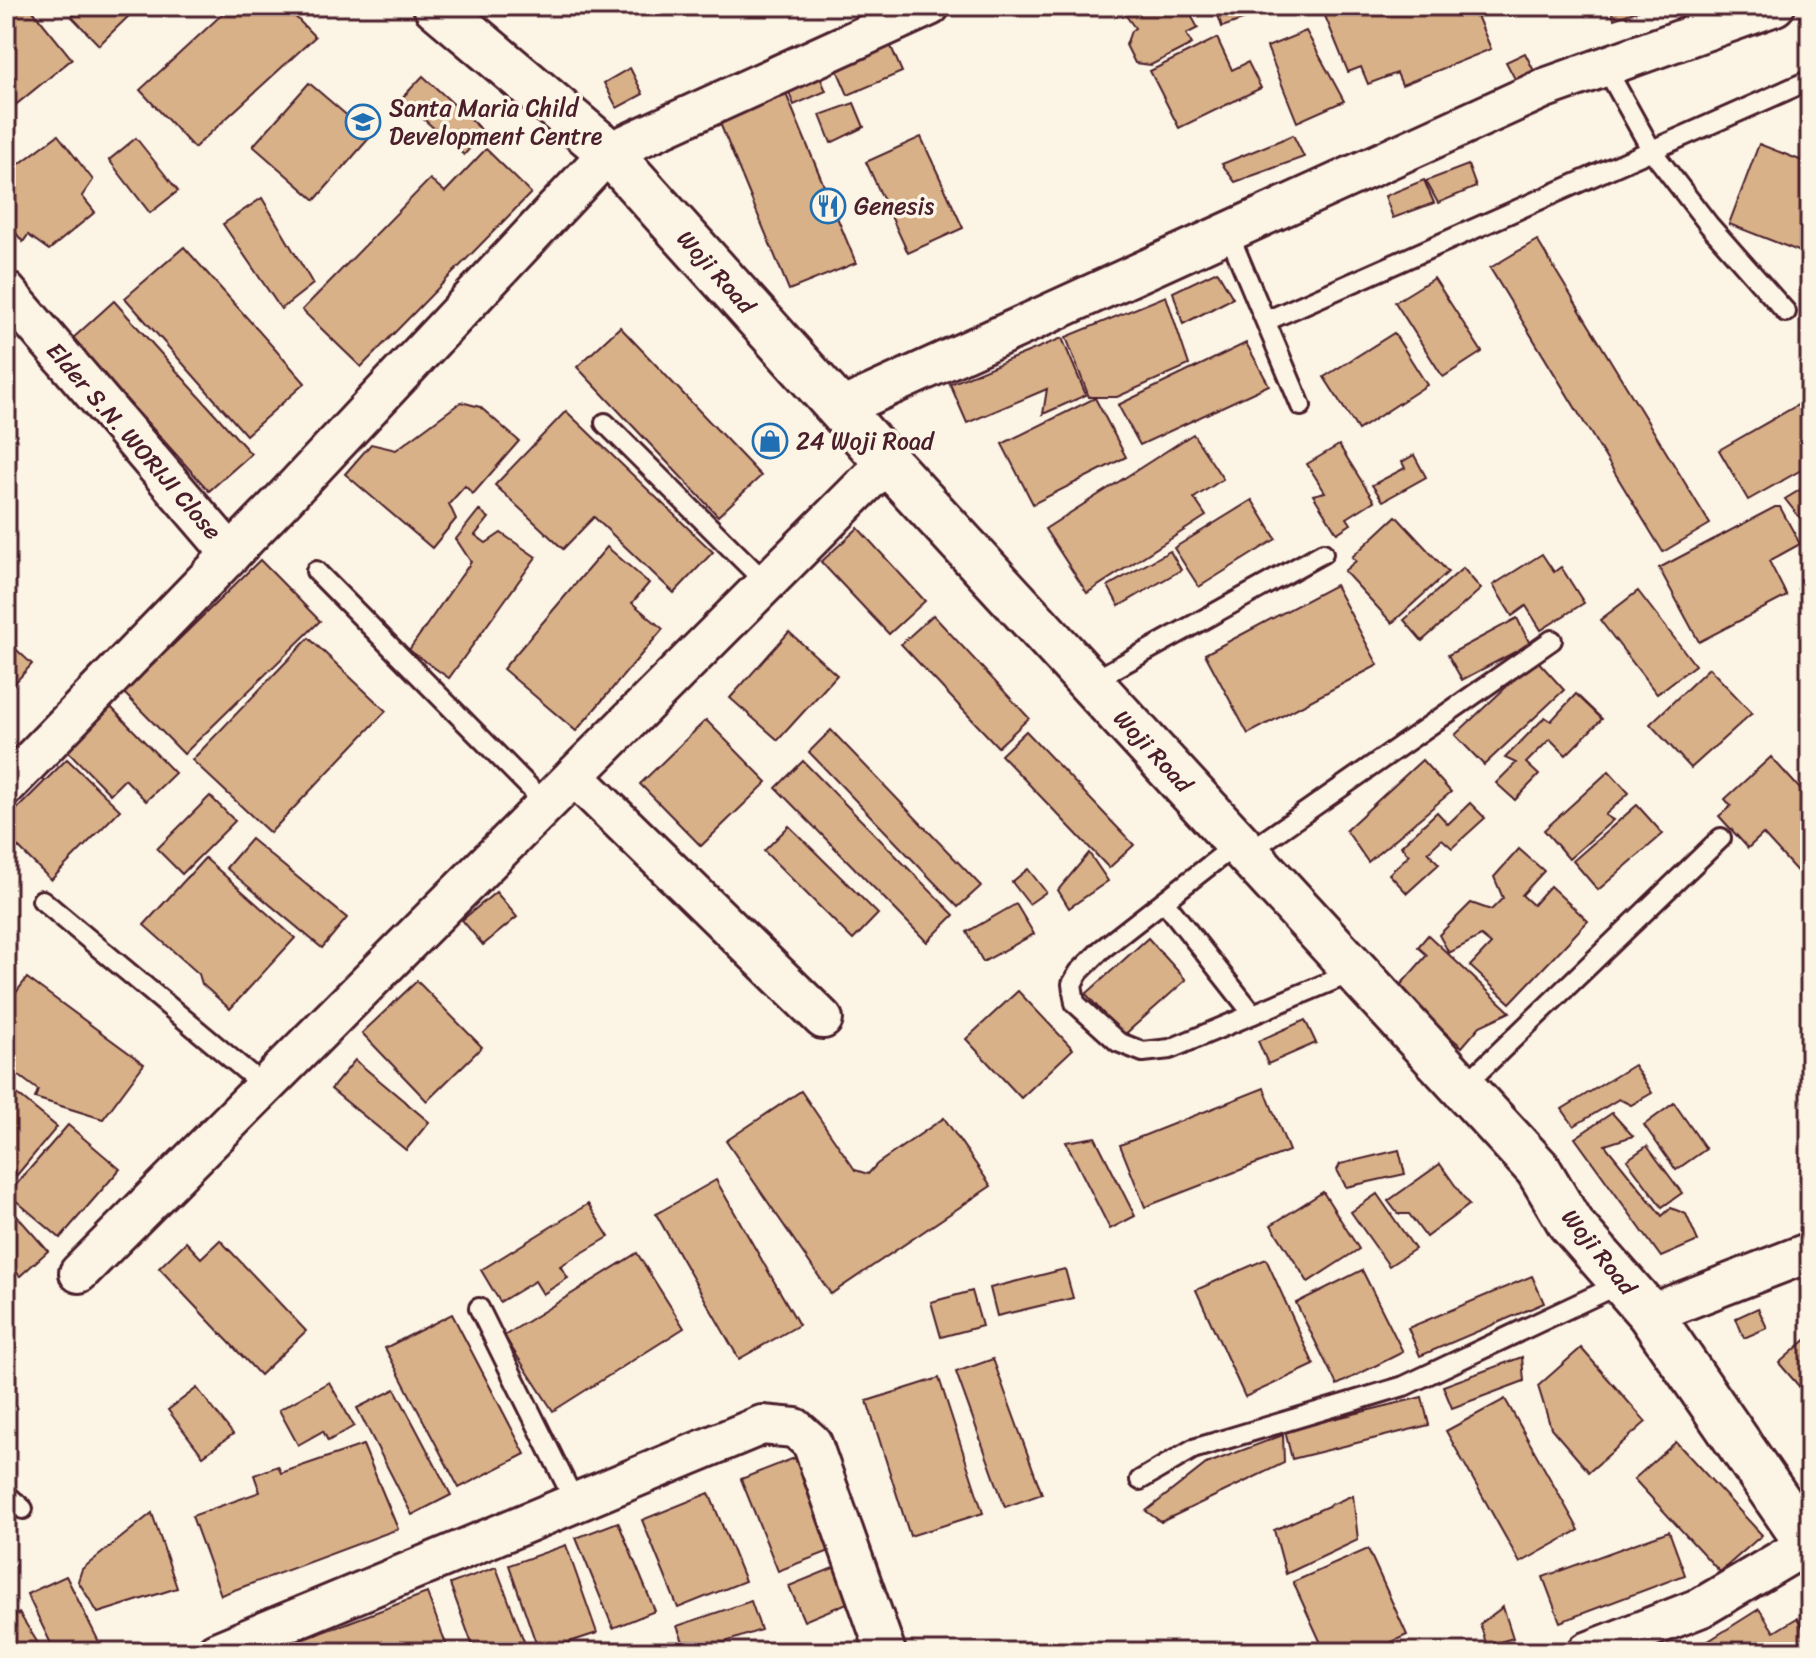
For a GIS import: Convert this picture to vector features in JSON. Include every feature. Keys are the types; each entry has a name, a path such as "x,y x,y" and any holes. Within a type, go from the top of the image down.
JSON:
{"main road":[{"name":"Woji Road","path":"436,6 609,152 887,462 1538,1169 1570,1223 1636,1298 1809,1546"}],"street":[{"path":"6,786 231,554 609,152 930,6"},
{"path":"839,409 1545,88 1775,6"},
{"name":"Elder S.N. WORIJI Close","path":"6,291 231,554"},
{"path":"79,1273 887,462"},
{"path":"574,776 823,1019"},
{"path":"1636,1298 1810,1252"},
{"path":"216,1652 762,1425 795,1428 812,1443 886,1652"},
{"path":"1587,1652 1702,1607 1809,1546"}],"lane":[{"path":"1605,66 1652,151 1709,225 1786,312"},
{"path":"1266,321 1810,80"},
{"path":"1228,232 1301,406"},
{"path":"605,423 766,583"},
{"path":"1089,683 1323,553"},
{"path":"316,571 546,804"},
{"path":"1356,971 1170,1049 1143,1052 1118,1042 1075,1003 1072,984 1079,972 1101,950 1164,901 1552,640"},
{"path":"1463,1087 1721,838"},
{"path":"42,900 264,1086"},
{"path":"1164,901 1253,1014"},
{"path":"1140,1480 1193,1449 1404,1386 1636,1298"},
{"path":"479,1308 575,1502"},
{"path":"6,1494 23,1509"}],"building":[{"path":"29,6 72,59 13,107 6,99 6,7"},
{"path":"83,6 139,6 99,45 72,17"},
{"path":"231,6 285,6 315,37 194,148 140,90"},
{"path":"1125,6 1186,6 1198,28 1186,34 1192,44 1151,65 1135,63 1126,45 1135,28 1121,9"},
{"path":"1215,6 1241,6 1245,19 1222,27"},
{"path":"1248,6 1275,6 1276,10 1252,18"},
{"path":"1291,6 1317,6 1295,15"},
{"path":"1335,6 1473,6 1491,49 1402,85 1397,73 1368,84 1361,67 1348,72 1323,11"},
{"path":"1610,6 1652,6 1614,19"},
{"path":"1306,31 1344,101 1297,122 1267,47"},
{"path":"886,35 902,72 848,95 832,58"},
{"path":"1217,38 1232,70 1248,62 1261,88 1179,128 1150,71"},
{"path":"1525,53 1537,77 1516,81 1506,62"},
{"path":"630,68 643,94 617,108 604,83"},
{"path":"817,70 826,91 794,105 785,83"},
{"path":"423,76 484,132 464,155 401,99"},
{"path":"309,83 371,136 315,200 253,146"},
{"path":"784,89 856,263 789,290 717,116"},
{"path":"854,103 864,127 831,143 820,115"},
{"path":"58,135 93,180 82,196 95,212 49,250 28,235 23,242 6,221 6,174"},
{"path":"1293,135 1304,157 1235,182 1222,164"},
{"path":"921,137 963,228 908,253 866,162"},
{"path":"136,138 178,191 150,213 109,160"},
{"path":"1759,144 1810,164 1810,229 1801,252 1729,224"},
{"path":"486,149 531,193 361,367 302,310 430,179 445,192"},
{"path":"1468,165 1476,187 1438,203 1426,181"},
{"path":"1424,180 1434,203 1393,218 1385,196"},
{"path":"262,198 313,284 281,309 223,224"},
{"path":"1537,240 1710,524 1663,552 1490,268"},
{"path":"184,247 305,383 246,435 125,298"},
{"path":"1217,271 1233,298 1183,324 1173,292"},
{"path":"1434,278 1482,352 1443,377 1395,302"},
{"path":"1166,296 1189,365 1117,397 1089,397 1066,337"},
{"path":"114,301 251,454 209,491 72,339"},
{"path":"620,327 761,476 718,516 577,367"},
{"path":"1394,333 1427,385 1358,430 1324,377"},
{"path":"1062,338 1086,395 1043,414 1047,389 967,423 950,384"},
{"path":"1246,343 1269,385 1140,445 1118,405"},
{"path":"1095,398 1126,457 1033,504 1002,444"},
{"path":"1810,398 1810,465 1748,500 1719,450"},
{"path":"461,402 480,407 519,441 473,494 465,486 449,504 456,519 432,548 345,474 371,444 396,450"},
{"path":"566,411 713,552 674,593 594,517 563,549 495,485"},
{"path":"1193,434 1223,479 1194,498 1206,516 1087,593 1045,529"},
{"path":"1339,445 1374,501 1347,518 1351,524 1337,533 1313,495 1325,492 1307,464"},
{"path":"1414,455 1426,477 1383,501 1372,485 1405,468 1402,462"},
{"path":"1808,485 1810,512 1800,518 1785,499"},
{"path":"1252,500 1276,539 1199,587 1174,548"},
{"path":"1780,507 1800,544 1769,561 1787,596 1699,642 1659,568"},
{"path":"479,510 489,518 475,535 486,543 501,533 536,557 449,678 409,650 471,562 456,539"},
{"path":"1396,516 1448,572 1392,623 1344,571 1356,561 1352,557"},
{"path":"858,528 925,601 889,634 821,562"},
{"path":"607,547 649,583 632,603 663,629 576,731 503,669"},
{"path":"1170,551 1181,570 1119,606 1108,586"},
{"path":"1542,554 1554,572 1561,567 1584,603 1541,630 1526,606 1512,616 1493,585"},
{"path":"260,560 320,621 184,754 124,693"},
{"path":"1463,568 1481,589 1422,641 1404,620"},
{"path":"1810,581 1810,607 1798,589"},
{"path":"1335,585 1378,665 1248,734 1205,654"},
{"path":"1638,591 1695,665 1657,694 1600,620"},
{"path":"933,615 1029,718 998,747 901,644"},
{"path":"1517,618 1530,644 1462,680 1448,655"},
{"path":"789,632 837,675 778,740 730,698"},
{"path":"309,638 386,711 270,833 192,760"},
{"path":"6,640 32,664 6,693"},
{"path":"1536,659 1564,690 1484,765 1455,735"},
{"path":"1709,668 1752,713 1691,768 1650,724"},
{"path":"1576,694 1602,719 1566,755 1550,739 1526,763 1539,775 1515,800 1496,783 1516,763 1505,758 1545,717 1551,721"},
{"path":"104,700 175,773 146,801 125,779 110,794 60,743"},
{"path":"706,720 767,782 701,846 640,784"},
{"path":"831,730 981,886 958,907 809,752"},
{"path":"1026,731 1134,845 1109,868 1001,755"},
{"path":"1771,757 1810,800 1810,872 1803,878 1763,834 1748,848 1719,816 1731,806 1725,799"},
{"path":"67,759 120,810 51,880 6,835 6,820"},
{"path":"1422,760 1451,792 1368,862 1346,830"},
{"path":"803,761 954,915 927,942 776,788"},
{"path":"1609,771 1629,793 1605,815 1613,820 1569,859 1544,830"},
{"path":"210,796 235,821 182,874 157,849"},
{"path":"1470,803 1485,818 1452,848 1442,839 1428,852 1439,864 1407,893 1389,874 1409,855 1401,846 1437,812 1448,824"},
{"path":"1637,805 1663,834 1598,890 1573,861"},
{"path":"789,826 878,914 853,940 764,851"},
{"path":"251,839 347,918 322,948 226,868"},
{"path":"1519,849 1544,871 1522,895 1533,905 1550,886 1588,921 1510,1003 1470,966 1491,944 1481,936 1449,953 1439,935 1471,903 1491,910 1503,898 1494,877"},
{"path":"1089,853 1108,881 1069,908 1058,890"},
{"path":"205,858 295,938 230,1009 202,984 199,974 144,925"},
{"path":"1028,869 1046,892 1029,904 1012,882"},
{"path":"496,892 517,917 483,945 462,920"},
{"path":"1016,904 1034,934 983,962 967,932"},
{"path":"1428,935 1510,1012 1480,1026 1462,1047 1396,990 1427,955 1418,947"},
{"path":"1148,938 1186,980 1123,1036 1086,994"},
{"path":"27,978 144,1064 103,1119 35,1098 38,1090 6,1066 6,1006"},
{"path":"417,981 482,1047 427,1101 362,1033"},
{"path":"1018,991 1073,1049 1021,1098 966,1039"},
{"path":"1305,1020 1316,1043 1268,1064 1258,1041"},
{"path":"355,1060 429,1122 406,1150 331,1089"},
{"path":"1634,1065 1652,1093 1631,1105 1619,1099 1574,1126 1562,1109"},
{"path":"6,1085 57,1127 17,1175 6,1166"},
{"path":"1264,1088 1289,1151 1145,1207 1120,1145"},
{"path":"801,1091 855,1170 868,1174 877,1164 944,1118 991,1186 831,1294 726,1141"},
{"path":"1674,1103 1706,1149 1676,1170 1644,1125"},
{"path":"1612,1113 1633,1136 1605,1145 1662,1216 1671,1208 1686,1214 1698,1241 1661,1257 1575,1138"},
{"path":"68,1125 120,1169 60,1238 8,1194"},
{"path":"1095,1137 1135,1216 1110,1229 1066,1142"},
{"path":"1647,1146 1682,1193 1662,1207 1627,1160"},
{"path":"1399,1150 1405,1174 1346,1187 1337,1170 1340,1164"},
{"path":"1440,1164 1469,1205 1426,1237 1409,1214 1398,1214 1388,1201"},
{"path":"716,1180 799,1325 739,1359 656,1214"},
{"path":"1323,1192 1359,1249 1308,1282 1271,1225"},
{"path":"1377,1194 1415,1249 1389,1266 1351,1212"},
{"path":"588,1204 609,1237 560,1266 568,1278 543,1294 535,1281 500,1302 481,1270"},
{"path":"16,1215 48,1251 20,1276 6,1261 6,1224"},
{"path":"220,1240 306,1331 260,1375 159,1268 186,1242 201,1258"},
{"path":"637,1253 684,1328 553,1411 504,1336"},
{"path":"1266,1259 1314,1365 1245,1397 1196,1290"},
{"path":"1065,1269 1073,1298 997,1316 990,1288"},
{"path":"1362,1270 1403,1352 1337,1385 1296,1303"},
{"path":"1532,1276 1544,1303 1420,1356 1408,1328"},
{"path":"972,1291 982,1326 941,1337 931,1302"},
{"path":"1758,1308 1767,1328 1744,1338 1736,1318"},
{"path":"452,1314 525,1454 459,1488 385,1348"},
{"path":"1810,1336 1810,1399 1779,1363"},
{"path":"1581,1348 1646,1422 1589,1472 1551,1428 1538,1386"},
{"path":"1522,1357 1524,1381 1452,1408 1443,1386"},
{"path":"993,1359 1042,1494 1005,1507 956,1372"},
{"path":"939,1378 983,1513 910,1536 867,1401"},
{"path":"329,1382 354,1426 328,1441 323,1431 298,1445 279,1410"},
{"path":"197,1388 233,1434 203,1456 168,1410"},
{"path":"395,1389 451,1495 412,1515 357,1408"},
{"path":"1422,1397 1429,1425 1292,1459 1285,1431"},
{"path":"1505,1399 1579,1530 1520,1563 1446,1431"},
{"path":"1283,1435 1284,1463 1161,1522 1146,1511 1206,1464"},
{"path":"1676,1442 1762,1535 1720,1572 1634,1479"},
{"path":"363,1445 398,1529 221,1595 192,1516 260,1492 254,1475 278,1466 281,1473"},
{"path":"797,1457 835,1549 778,1571 741,1479"},
{"path":"709,1493 745,1581 678,1608 642,1520"},
{"path":"1353,1495 1358,1540 1286,1574 1274,1530"},
{"path":"152,1513 177,1588 98,1613 78,1581 82,1569"},
{"path":"618,1522 655,1611 613,1628 576,1538"},
{"path":"1669,1531 1685,1575 1560,1622 1543,1577"},
{"path":"566,1545 597,1633 539,1652 509,1565"},
{"path":"1368,1549 1407,1635 1370,1652 1325,1652 1293,1582"},
{"path":"838,1566 852,1601 804,1621 789,1586"},
{"path":"496,1567 528,1652 475,1652 450,1584"},
{"path":"66,1576 104,1652 55,1652 27,1594"},
{"path":"427,1593 449,1652 269,1652"},
{"path":"751,1601 761,1630 696,1652 687,1652 677,1626"},
{"path":"1503,1607 1513,1638 1487,1646 1480,1624"},
{"path":"1759,1609 1774,1632 1797,1618 1810,1639 1810,1652 1691,1652"},
{"path":"19,1613 41,1648 34,1652 6,1652 6,1621"}],"place":[{"name":"Santa Maria Child Development Centre","path":"363,122"},
{"name":"Genesis","path":"828,206"},
{"name":"24 Woji Road","path":"770,441"}]}
